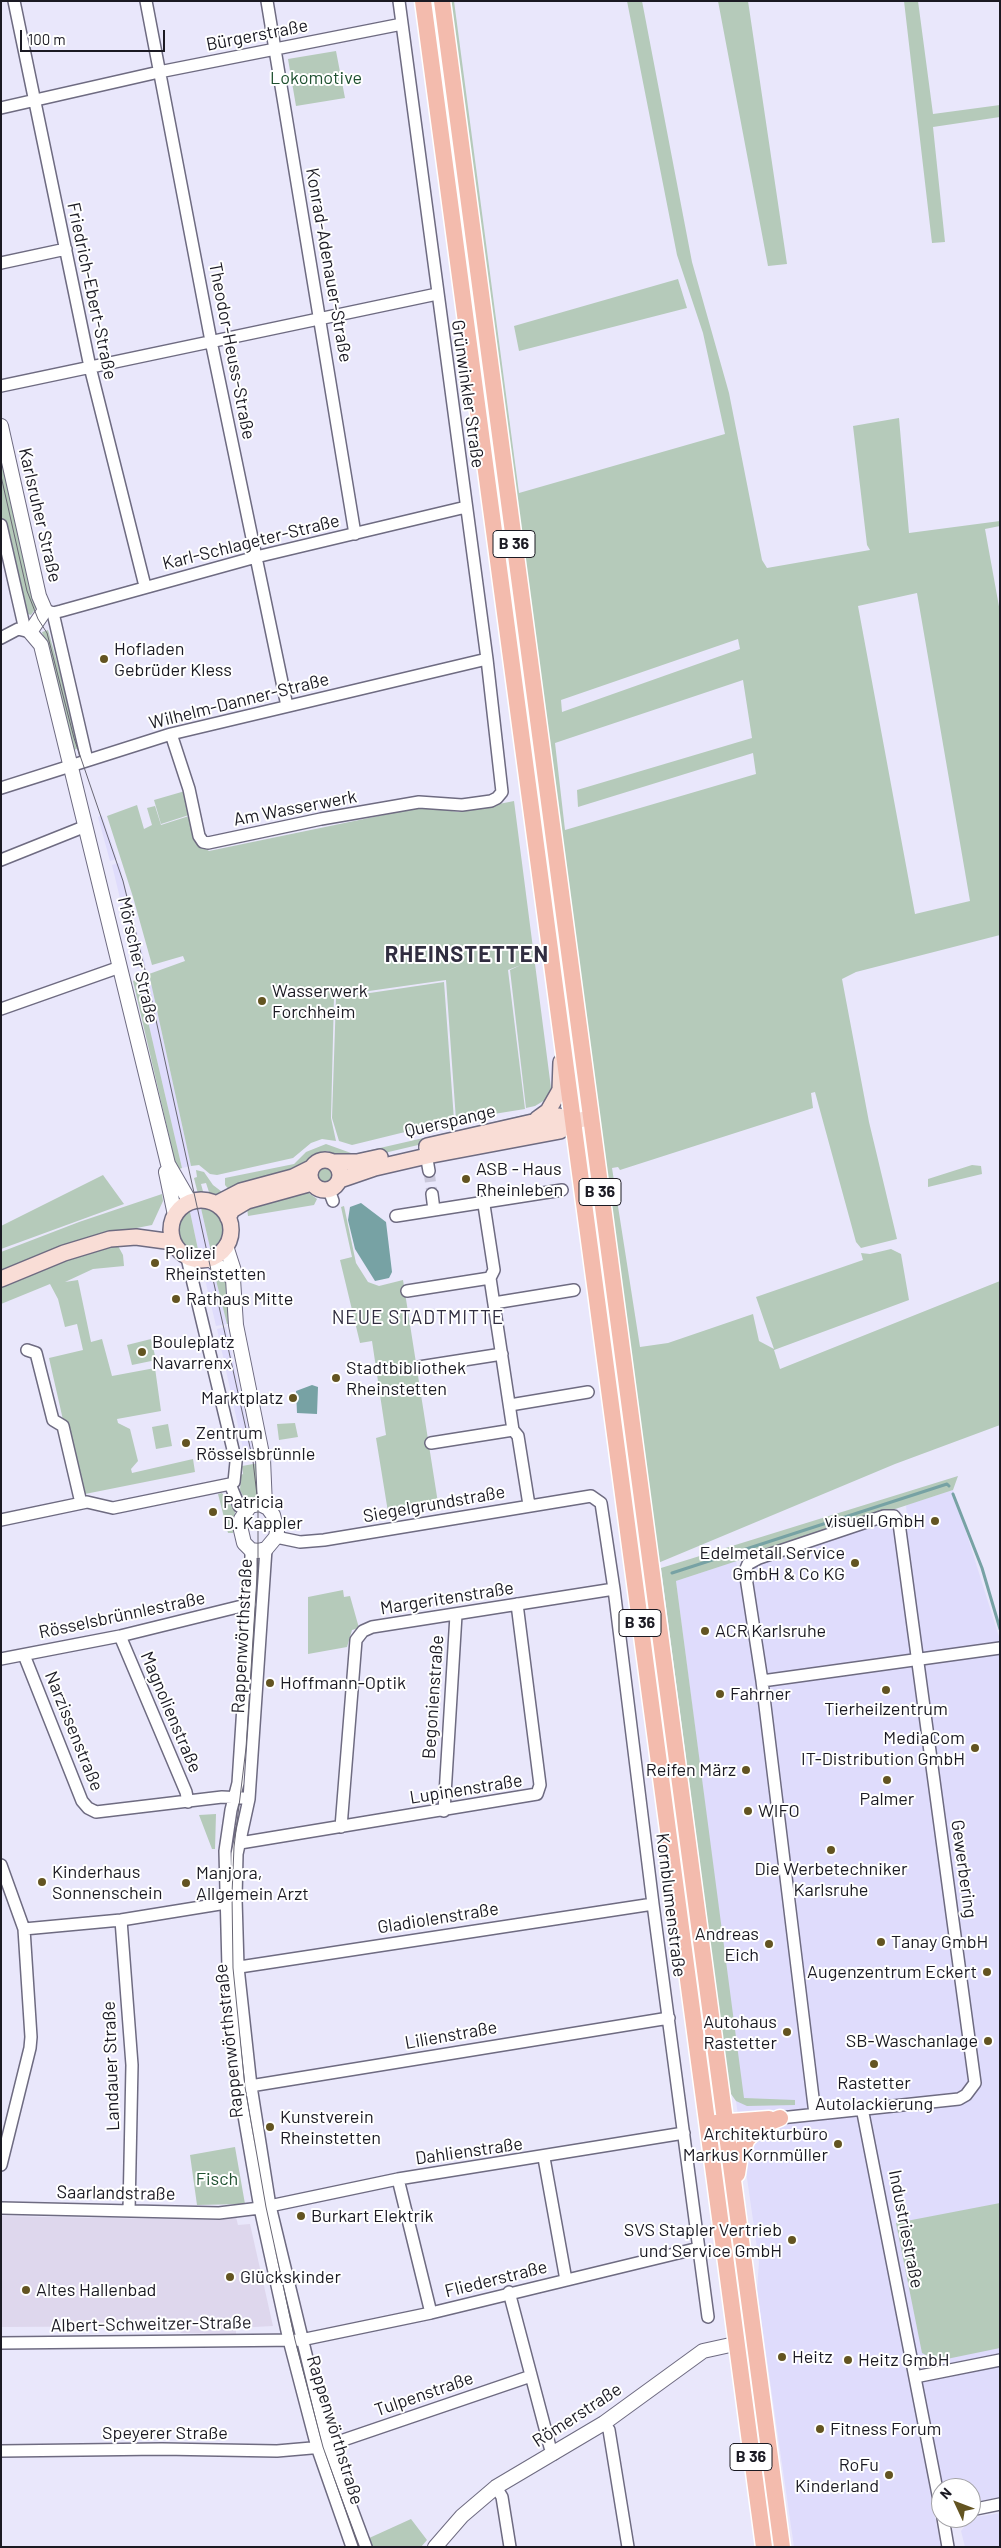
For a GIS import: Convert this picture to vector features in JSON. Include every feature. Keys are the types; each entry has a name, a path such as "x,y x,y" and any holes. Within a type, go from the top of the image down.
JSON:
{"main road":[{"name":"B 36","path":"423,1 764,2547"},
{"name":"B 36","path":"442,1 782,2547"},
{"path":"534,1121 548,1111 560,1090 559,1075 564,1045"},
{"name":"Querspange","path":"334,1162 427,1158 534,1121 559,1116 574,1121"},
{"name":"Querspange","path":"334,1190 367,1170 560,1131 574,1121 590,1118"},
{"path":"228,1218 232,1210 248,1201 312,1176 324,1160 334,1162 340,1171 334,1190 320,1189 312,1176"},
{"path":"216,1204 241,1191 293,1177 312,1176"},
{"path":"136,1237 173,1219 190,1202 202,1200 216,1204 228,1218 230,1234 226,1246 219,1254 210,1259 200,1261 188,1258 179,1251 173,1242 173,1219"},
{"path":"1,1280 87,1245 110,1239 136,1237 173,1242"},
{"path":"722,2095 737,2108 780,2118"},
{"path":"707,2124 780,2118"},
{"path":"734,2191 740,2155 747,2139 760,2126 780,2118"}],"street":[{"name":"Friedrich-Ebert-Straße","path":"14,1 33,100 90,367 145,586"},
{"name":"Theodor-Heuss-Straße","path":"146,1 211,341 287,706"},
{"name":"Konrad-Adenauer-Straße","path":"267,1 355,534"},
{"name":"Grünwinkler Straße","path":"399,1 487,659 502,792"},
{"name":"Bürgerstraße","path":"1,108 159,72 402,24"},
{"path":"1,263 66,249"},
{"path":"1,386 437,294"},
{"name":"Karlsruher Straße","path":"1,426 39,596 49,611 87,760"},
{"name":"Karl-Schlageter-Straße","path":"49,611 256,557 466,507"},
{"path":"1,525 28,631 41,645 71,765"},
{"path":"28,631 49,611"},
{"path":"1,638 18,629 28,631"},
{"name":"Wilhelm-Danner-Straße","path":"1,788 171,734 487,659"},
{"name":"Am Wasserwerk","path":"171,734 189,789 199,836 203,842 208,843 321,819 419,802 462,805 490,801 497,798 502,792"},
{"name":"Mörscher Straße","path":"71,765 168,1164 190,1202"},
{"path":"1,860 86,826"},
{"path":"1,1009 120,967"},
{"name":"Mörscher Straße","path":"168,1164 166,1171 173,1219"},
{"path":"396,1216 562,1190"},
{"path":"432,1194 434,1210"},
{"path":"479,1203 484,1205 494,1270 490,1278 513,1430 518,1436 529,1505"},
{"path":"226,1246 234,1271 236,1325 263,1459 264,1506"},
{"path":"1,1520 81,1503 113,1508 234,1482 236,1462 202,1325 188,1258"},
{"path":"210,1259 233,1279"},
{"path":"407,1291 490,1278"},
{"path":"494,1303 574,1290"},
{"path":"27,1350 36,1353 53,1420 63,1426 81,1503"},
{"path":"419,1367 502,1354"},
{"path":"510,1405 588,1392"},
{"path":"431,1442 513,1430"},
{"path":"230,1484 239,1506 247,1510"},
{"name":"Siegelgrundstraße","path":"276,1537 300,1542 324,1540 529,1505 591,1496 598,1499"},
{"name":"Kornblumenstraße","path":"598,1499 602,1506 614,1589 653,1904 708,2317"},
{"path":"255,1504 264,1506 276,1520 276,1537 266,1549 251,1550 244,1543 240,1534 241,1519 247,1510 255,1504"},
{"name":"Gewerbering","path":"815,2114 762,1682 746,1577 748,1564 759,1558 884,1516 894,1516 899,1523 975,2083 966,2095 959,2098 862,2108"},
{"name":"Rappenwörthstraße","path":"233,1968 240,1843 250,1799 266,1549"},
{"name":"Rappenwörthstraße","path":"251,1550 250,1604 236,1798 231,1810 225,1851 226,1903 245,2087 289,2340 352,2547"},
{"name":"Margeritenstraße","path":"341,1827 356,1640 363,1631 372,1627 614,1589"},
{"name":"Rösselsbrünnlestraße","path":"1,1659 120,1636 250,1604"},
{"name":"Lupinenstraße","path":"240,1843 531,1797 540,1790 517,1604"},
{"name":"Begonienstraße","path":"444,1811 456,1615"},
{"name":"Magnolienstraße","path":"120,1636 186,1792 188,1802"},
{"path":"762,1682 1000,1648"},
{"name":"Narzissenstraße","path":"24,1655 82,1801 88,1808 96,1812 222,1797 250,1799"},
{"path":"1,1865 24,1930 30,2048 1,2165"},
{"path":"24,1930 121,1920 226,1903"},
{"name":"Gladiolenstraße","path":"233,1968 653,1904"},
{"name":"Landauer Straße","path":"121,1920 132,2065 129,2211"},
{"name":"Lilienstraße","path":"245,2087 668,2018"},
{"path":"780,2118 862,2108"},
{"name":"Industriestraße","path":"862,2108 935,2478"},
{"name":"Dahlienstraße","path":"265,2207 398,2179 474,2166 544,2158 684,2133"},
{"path":"544,2158 566,2280"},
{"path":"398,2179 431,2313"},
{"name":"Rappenwörthstraße","path":"265,2207 301,2340 322,2446 366,2547"},
{"name":"Saarlandstraße","path":"1,2208 220,2213 265,2207"},
{"name":"Fliederstraße","path":"301,2340 431,2313 509,2292 699,2248"},
{"path":"509,2292 550,2448 554,2454"},
{"name":"Albert-Schweitzer-Straße","path":"1,2343 301,2340"},
{"name":"Römerstraße","path":"435,2547 462,2516 496,2487 604,2423 703,2351 753,2340"},
{"path":"915,2377 1000,2360"},
{"name":"Tulpenstraße","path":"322,2446 531,2376"},
{"path":"604,2423 609,2430 628,2547"},
{"name":"Speyerer Straße","path":"1,2450 162,2449 277,2451 322,2446"},
{"path":"496,2487 502,2496 510,2547"},
{"path":"981,2508 1000,2504"},
{"path":"945,2528 948,2547"}],"shaded area":[{"path":"102,815 117,859 110,861 98,817"},
{"path":"119,863 146,966 137,969 112,865"},
{"path":"149,974 191,1166 182,1168 138,978"},
{"path":"361,1203 386,1222 392,1272 389,1278 375,1281 355,1249 348,1220 350,1207"},
{"path":"200,1204 211,1252 199,1254 189,1207"},
{"path":"213,1268 227,1324 216,1326 203,1271"},
{"path":"226,1327 254,1456 245,1458 217,1329"},
{"path":"312,1385 318,1387 317,1414 297,1413 296,1391"},
{"path":"953,1490 1000,1640 1000,2497 981,2501 981,2478 931,2478 931,2528 937,2528 941,2547 794,2547 757,2291 759,2262 736,2101 743,2099 676,1581 736,1561 738,1570 879,1524 907,1518 906,1505"},
{"path":"1,2216 219,2220 236,2217 238,2225 250,2224 273,2326 236,2328 236,2335 181,2333 175,2326 1,2327"},
{"path":"1000,2513 1000,2547 965,2547 961,2531 963,2528 981,2528 981,2516"}],"green space":[{"path":"449,1 454,1 519,493 725,434 703,333 677,255 627,1 642,1 692,262 729,393 762,560 767,568 870,550 867,545 853,426 899,418 909,533 1000,521 1000,526 985,529 1000,612 1000,935 856,972 842,979 869,1122 897,1239 861,1248 856,1242 815,1092 811,1093 813,1108 620,1170 618,1167 612,1168 640,1347 668,1343 753,1314 759,1341 774,1349 756,1297 863,1260 861,1253 870,1254 891,1249 901,1254 909,1300 774,1350 780,1369 1000,1281 1000,1425 895,1464 658,1563","holes":["917,593 970,901 915,914 858,606","738,639 740,649 562,712 561,700","743,680 752,738 577,790 578,807 753,753 756,774 565,830 555,743"]},
{"path":"718,1 748,1 787,264 768,266"},
{"path":"904,1 918,1 933,114 1000,105 1000,117 933,127 945,242 932,243"},
{"name":"Lokomotive","path":"336,51 345,98 296,106 288,59"},
{"path":"678,279 687,308 519,351 514,326"},
{"path":"1,439 36,608 31,615 28,614 1,514"},
{"path":"48,630 81,747 74,750 42,632"},
{"path":"185,791 192,814 161,824 154,800"},
{"path":"514,801 551,1088 545,1100 535,1106 526,1108 510,970 521,965 508,970 525,1109 456,1120 446,980 334,996 331,1118 336,1141 322,1139 311,1143 293,1158 217,1175 210,1174 199,1165 191,1166 149,974 185,961 183,956 152,965 107,816 137,805 144,829 152,825 147,808 155,806 161,825 189,816 194,841 209,851 422,807 459,812"},
{"path":"138,978 182,1168 177,1170 133,981"},
{"path":"444,982 454,1120 352,1145 339,1141 332,1118 336,998"},
{"path":"537,1112 511,1123 359,1159 358,1153"},
{"path":"326,1144 351,1153 353,1160 327,1151 321,1152 312,1156 303,1166 231,1192 225,1185 225,1178 294,1164 306,1152"},
{"path":"326,1164 336,1171 337,1175 330,1185 326,1186 316,1179 315,1175 322,1165"},
{"path":"972,1165 981,1166 982,1174 928,1187 928,1179"},
{"path":"196,1170 204,1172 213,1185 226,1195 215,1197 210,1195 206,1183 201,1184 204,1195 198,1194 194,1178 197,1177"},
{"path":"103,1175 124,1204 1,1249 1,1226"},
{"path":"306,1191 317,1199 314,1205 248,1216 247,1208"},
{"path":"162,1194 163,1201 152,1225 106,1234 1,1273 1,1252 79,1222"},
{"path":"200,1204 215,1210 224,1224 225,1235 218,1247 211,1252"},
{"path":"344,1206 356,1263 368,1282 379,1286 403,1280 438,1503 388,1512 376,1438 386,1435 372,1341 360,1343 340,1260 352,1257 341,1207"},
{"path":"189,1207 199,1254 194,1254 183,1246 176,1232 177,1218"},
{"path":"117,1244 123,1255 124,1266 93,1269 65,1282 78,1280 91,1342 102,1339 112,1376 155,1368 161,1411 117,1419 118,1423 130,1429 138,1461 131,1469 132,1473 193,1459 195,1472 80,1495 49,1358 83,1350 77,1324 65,1327 58,1299 50,1284 1,1304 1,1284 74,1254"},
{"path":"213,1268 224,1278 230,1293 230,1324 227,1324"},
{"name":"Bouleplatz Navarrenx","path":"151,1339 156,1360 132,1365 127,1345"},
{"path":"295,1423 298,1437 279,1440 277,1424"},
{"path":"168,1424 172,1446 156,1449 152,1427"},
{"path":"259,1463 259,1494 256,1499 250,1501 243,1496 240,1490 241,1475 243,1474 242,1466"},
{"path":"958,1476 953,1490 676,1581 744,2098 795,2100 795,2105 747,2106 736,2101 731,2094 728,2079 661,1568"},
{"path":"222,1493 235,1511 233,1533 228,1533 218,1494"},
{"path":"343,1590 344,1597 350,1596 359,1628 352,1630 347,1647 308,1654 308,1597"},
{"path":"216,1814 215,1849 212,1849 199,1815"},
{"name":"Fisch","path":"235,2147 245,2204 197,2205 190,2155"},
{"path":"1000,2203 1000,2348 937,2361 922,2353 896,2223"},
{"path":"411,2519 427,2540 421,2547 370,2547 367,2539"}],"waterway":[{"path":"672,1573 947,1484 949,1486"},
{"path":"953,1494 982,1568 1000,1629"}],"tunnel":[{"path":"429,1171 432,1194"}],"tram line":[{"path":"1,476 27,591 38,619 47,633 74,738 123,881 145,970 253,1461 258,1504 258,1561 246,1748 234,1847 232,1894 233,1968 245,2087 266,2207 295,2340 323,2447 359,2547"}],"place":[{"name":"Hofladen Gebrüder Kless","path":"104,659"},
{"name":"Wasserwerk Forchheim","path":"262,1001"},
{"name":"ASB - Haus Rheinleben","path":"466,1179"},
{"name":"Polizei Rheinstetten","path":"155,1263"},
{"name":"Rathaus Mitte","path":"176,1299"},
{"name":"Bouleplatz Navarrenx","path":"142,1352"},
{"name":"Stadtbibliothek Rheinstetten","path":"336,1378"},
{"name":"Marktplatz","path":"293,1398"},
{"name":"Zentrum Rösselsbrünnle","path":"186,1443"},
{"name":"Patricia D. Kappler","path":"213,1512"},
{"name":"visuell GmbH","path":"935,1521"},
{"name":"Edelmetall Service GmbH & Co KG","path":"855,1563"},
{"name":"ACR Karlsruhe","path":"705,1631"},
{"name":"Hoffmann-Optik","path":"270,1683"},
{"name":"Tierheilzentrum","path":"886,1690"},
{"name":"Fahrner","path":"720,1694"},
{"name":"MediaCom IT-Distribution GmbH","path":"975,1748"},
{"name":"Reifen März","path":"746,1770"},
{"name":"Palmer","path":"887,1780"},
{"name":"WIFO","path":"748,1811"},
{"name":"Die Werbetechniker Karlsruhe","path":"831,1850"},
{"name":"Kinderhaus Sonnenschein","path":"42,1882"},
{"name":"Manjora, Allgemein Arzt","path":"186,1883"},
{"name":"Tanay GmbH","path":"881,1942"},
{"name":"Andreas Eich","path":"769,1944"},
{"name":"Augenzentrum Eckert","path":"987,1972"},
{"name":"Autohaus Rastetter","path":"787,2032"},
{"name":"SB-Waschanlage","path":"988,2041"},
{"name":"Rastetter Autolackierung","path":"874,2064"},
{"name":"Kunstverein Rheinstetten","path":"270,2127"},
{"name":"Architekturbüro Markus Kornmüller","path":"838,2144"},
{"name":"Burkart Elektrik","path":"301,2216"},
{"name":"SVS Stapler Vertrieb und Service GmbH","path":"792,2240"},
{"name":"Glückskinder","path":"230,2277"},
{"name":"Altes Hallenbad","path":"26,2290"},
{"name":"Heitz","path":"782,2357"},
{"name":"Heitz GmbH","path":"848,2360"},
{"name":"Fitness Forum","path":"820,2429"},
{"name":"RoFu Kinderland","path":"889,2475"}],"district":[{"name":"RHEINSTETTEN","path":"467,955"},
{"name":"NEUE STADTMITTE","path":"418,1318"}]}
